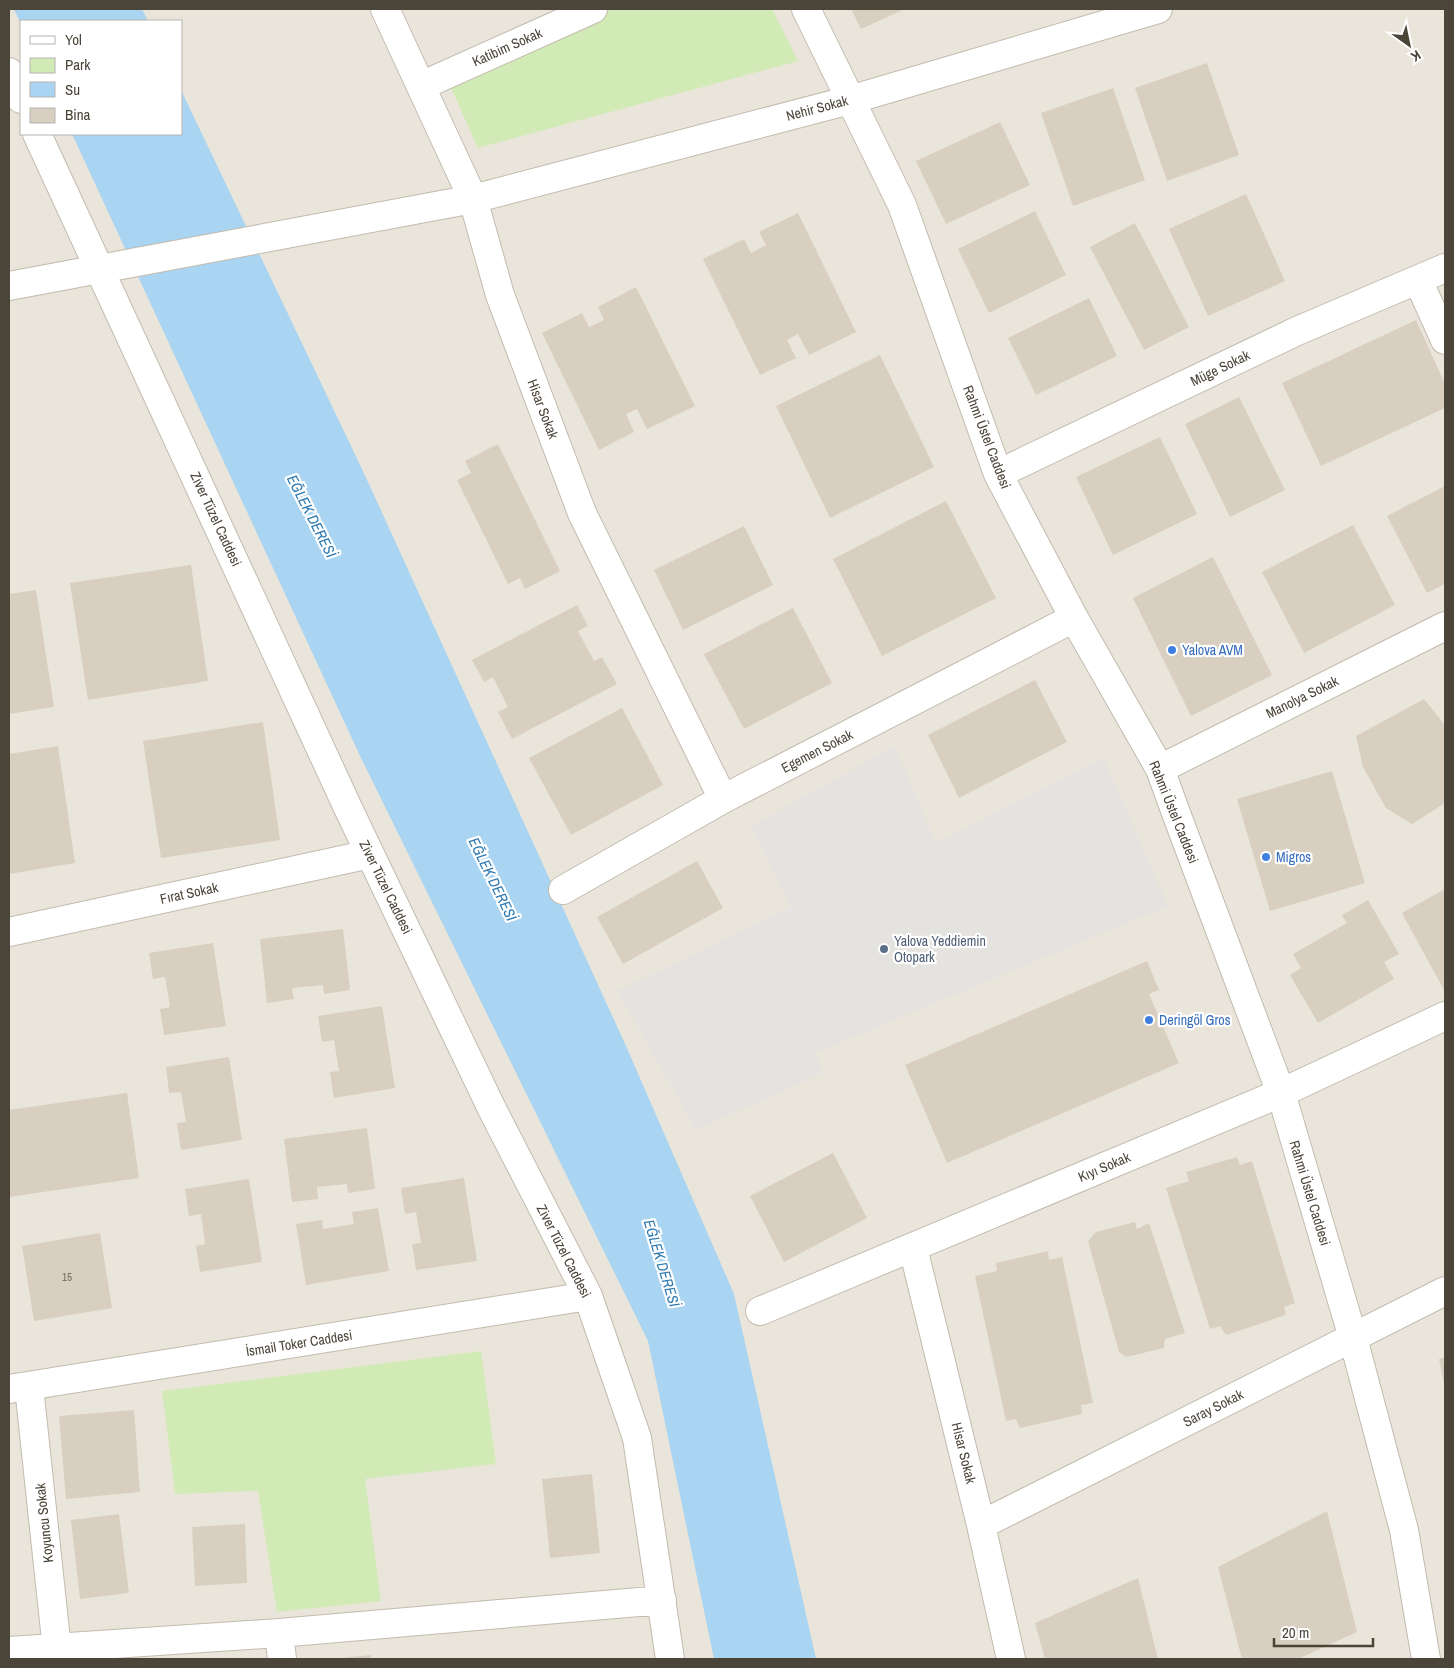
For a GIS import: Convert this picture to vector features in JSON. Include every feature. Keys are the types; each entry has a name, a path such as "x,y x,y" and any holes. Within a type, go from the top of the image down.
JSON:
{"street":[{"name":"Hisar Sokak","path":"386,9 473,199 500,295 582,513 723,799"},
{"name":"Katibim Sokak","path":"421,86 593,9"},
{"name":"Rahmi Üstel Caddesi","path":"806,9 902,205 998,474 1074,618 1160,769 1281,1093 1353,1338 1404,1530 1426,1659"},
{"name":"Nehir Sokak","path":"9,286 473,199 850,100 1158,9"},
{"path":"9,72 20,97"},
{"name":"Ziver Tüzel Caddesi","path":"38,135 110,267 370,854 492,1109 588,1296 637,1438 670,1659"},
{"name":"Müge Sokak","path":"998,474 1296,331 1445,268"},
{"path":"1418,280 1445,340"},
{"name":"Egemen Sokak","path":"563,890 723,799 1074,618"},
{"name":"Manolya Sokak","path":"1160,769 1445,626"},
{"name":"Fırat Sokak","path":"9,932 370,854"},
{"name":"Kıyı Sokak","path":"760,1311 1281,1093 1445,1016"},
{"name":"Hisar Sokak","path":"913,1248 981,1525 1011,1659"},
{"name":"Saray Sokak","path":"981,1525 1445,1291"},
{"name":"İsmail Toker Caddesi","path":"19,1388 588,1296"},
{"name":"Koyuncu Sokak","path":"19,1388 58,1653"},
{"path":"9,1651 58,1653 662,1600"},
{"path":"279,1633 282,1659"}],"shaded area":[{"path":"9,9 1445,9 1445,1659 9,1659"},
{"name":"Yalova Yeddiemin Otopark","path":"895,746 936,843 1104,758 1168,906 815,1053 823,1073 696,1130 617,991 791,907 751,826"}],"green space":[{"path":"608,9 772,9 798,61 478,148 447,79"},
{"path":"481,1351 496,1464 365,1479 381,1601 277,1612 258,1491 175,1494 162,1391"}],"water":[{"path":"14,9 142,9 148,20 20,20 20,22"},
{"name":"EĞLEK DERESİ","path":"182,92 362,469 626,1046 734,1294 816,1659 714,1659 648,1341 361,758 72,135 182,135"}],"building":[{"path":"851,9 905,9 861,29"},
{"path":"1207,63 1239,155 1167,181 1135,88"},
{"path":"1113,88 1145,180 1073,206 1041,113"},
{"path":"1000,122 1030,185 946,224 916,161"},
{"path":"1246,194 1285,281 1208,316 1169,229"},
{"path":"1035,211 1066,275 989,313 958,249"},
{"path":"798,213 856,332 809,355 798,334 787,340 796,358 760,375 703,259 744,239 751,253 766,245 759,232"},
{"path":"1135,223 1189,327 1144,350 1090,247"},
{"path":"636,287 695,406 647,429 637,409 626,414 634,432 599,450 542,333 582,313 589,327 604,320 598,307"},
{"path":"1089,298 1117,356 1036,395 1008,338"},
{"path":"1416,320 1445,384 1445,408 1321,466 1282,383"},
{"path":"880,355 934,467 830,518 776,406"},
{"path":"1239,397 1285,490 1230,517 1185,424"},
{"path":"1160,437 1197,514 1113,555 1076,477"},
{"path":"498,444 560,571 525,589 520,578 508,584 457,480 471,473 465,461"},
{"path":"1445,486 1445,584 1427,593 1387,516"},
{"path":"946,501 996,598 882,656 833,559"},
{"path":"1353,525 1395,605 1304,653 1262,572"},
{"path":"744,526 773,585 683,630 654,570"},
{"path":"1213,557 1272,675 1191,716 1133,598"},
{"path":"191,565 208,681 88,700 70,583"},
{"path":"36,590 54,707 9,714 9,594"},
{"path":"577,605 588,626 578,631 594,661 602,657 617,684 512,739 498,712 508,707 493,677 484,682 472,660"},
{"path":"793,608 832,683 744,729 704,654"},
{"path":"1035,680 1067,742 959,798 928,735"},
{"path":"1424,699 1445,725 1445,803 1412,824 1386,808 1363,767 1356,736"},
{"path":"622,708 663,785 571,835 529,758"},
{"path":"263,722 280,840 161,858 143,741"},
{"path":"58,746 75,863 9,874 9,754"},
{"path":"1332,771 1365,883 1270,911 1237,799"},
{"path":"697,861 723,908 623,964 597,917"},
{"path":"1445,889 1445,992 1402,913"},
{"path":"1368,900 1399,954 1384,962 1394,979 1318,1023 1290,975 1301,968 1293,954 1347,923 1342,915"},
{"path":"343,929 350,990 324,994 323,985 292,988 294,999 267,1003 260,939"},
{"path":"213,943 226,1026 164,1035 160,1009 170,1007 165,977 153,979 149,953"},
{"path":"1147,961 1159,990 1149,994 1179,1063 947,1163 905,1065"},
{"path":"382,1006 395,1088 334,1098 330,1072 339,1071 334,1040 322,1042 318,1016"},
{"path":"229,1057 242,1140 181,1150 177,1123 186,1122 181,1092 169,1093 166,1067"},
{"path":"127,1093 139,1178 9,1197 9,1110"},
{"path":"367,1128 375,1189 348,1193 347,1184 317,1187 318,1199 292,1202 284,1139"},
{"path":"833,1153 867,1218 784,1262 750,1196"},
{"path":"1237,1157 1240,1165 1252,1161 1295,1303 1284,1307 1286,1315 1226,1335 1220,1326 1210,1329 1166,1188 1189,1181 1186,1172"},
{"path":"464,1178 477,1261 416,1270 412,1244 421,1243 416,1212 405,1214 401,1188"},
{"path":"249,1179 262,1262 200,1272 196,1246 205,1244 201,1214 189,1216 185,1189"},
{"path":"378,1208 389,1271 306,1285 296,1224 322,1220 323,1229 354,1224 352,1212"},
{"path":"1135,1222 1137,1229 1149,1223 1185,1333 1165,1339 1164,1348 1126,1357 1119,1352 1088,1241 1096,1232"},
{"path":"100,1233 112,1308 34,1321 22,1246"},
{"path":"1048,1251 1049,1260 1062,1257 1093,1403 1081,1405 1082,1414 1020,1428 1016,1419 1006,1421 975,1276 997,1271 996,1263"},
{"path":"1445,1357 1445,1384 1444,1384 1439,1359"},
{"path":"134,1410 140,1492 66,1499 59,1416"},
{"path":"592,1474 600,1553 550,1558 542,1479"},
{"path":"1327,1511 1357,1632 1298,1659 1242,1659 1218,1567"},
{"path":"119,1514 129,1593 80,1599 71,1520"},
{"path":"245,1524 247,1583 195,1586 192,1527"},
{"path":"1138,1578 1158,1659 1045,1659 1035,1623"},
{"path":"371,1655 371,1659 340,1659 340,1658"}],"place":[{"name":"Yalova AVM","path":"1172,650"},
{"name":"Migros","path":"1266,857"},
{"name":"Yalova Yeddiemin Otopark","path":"884,949"},
{"name":"Deringöl Gros","path":"1149,1020"}]}
